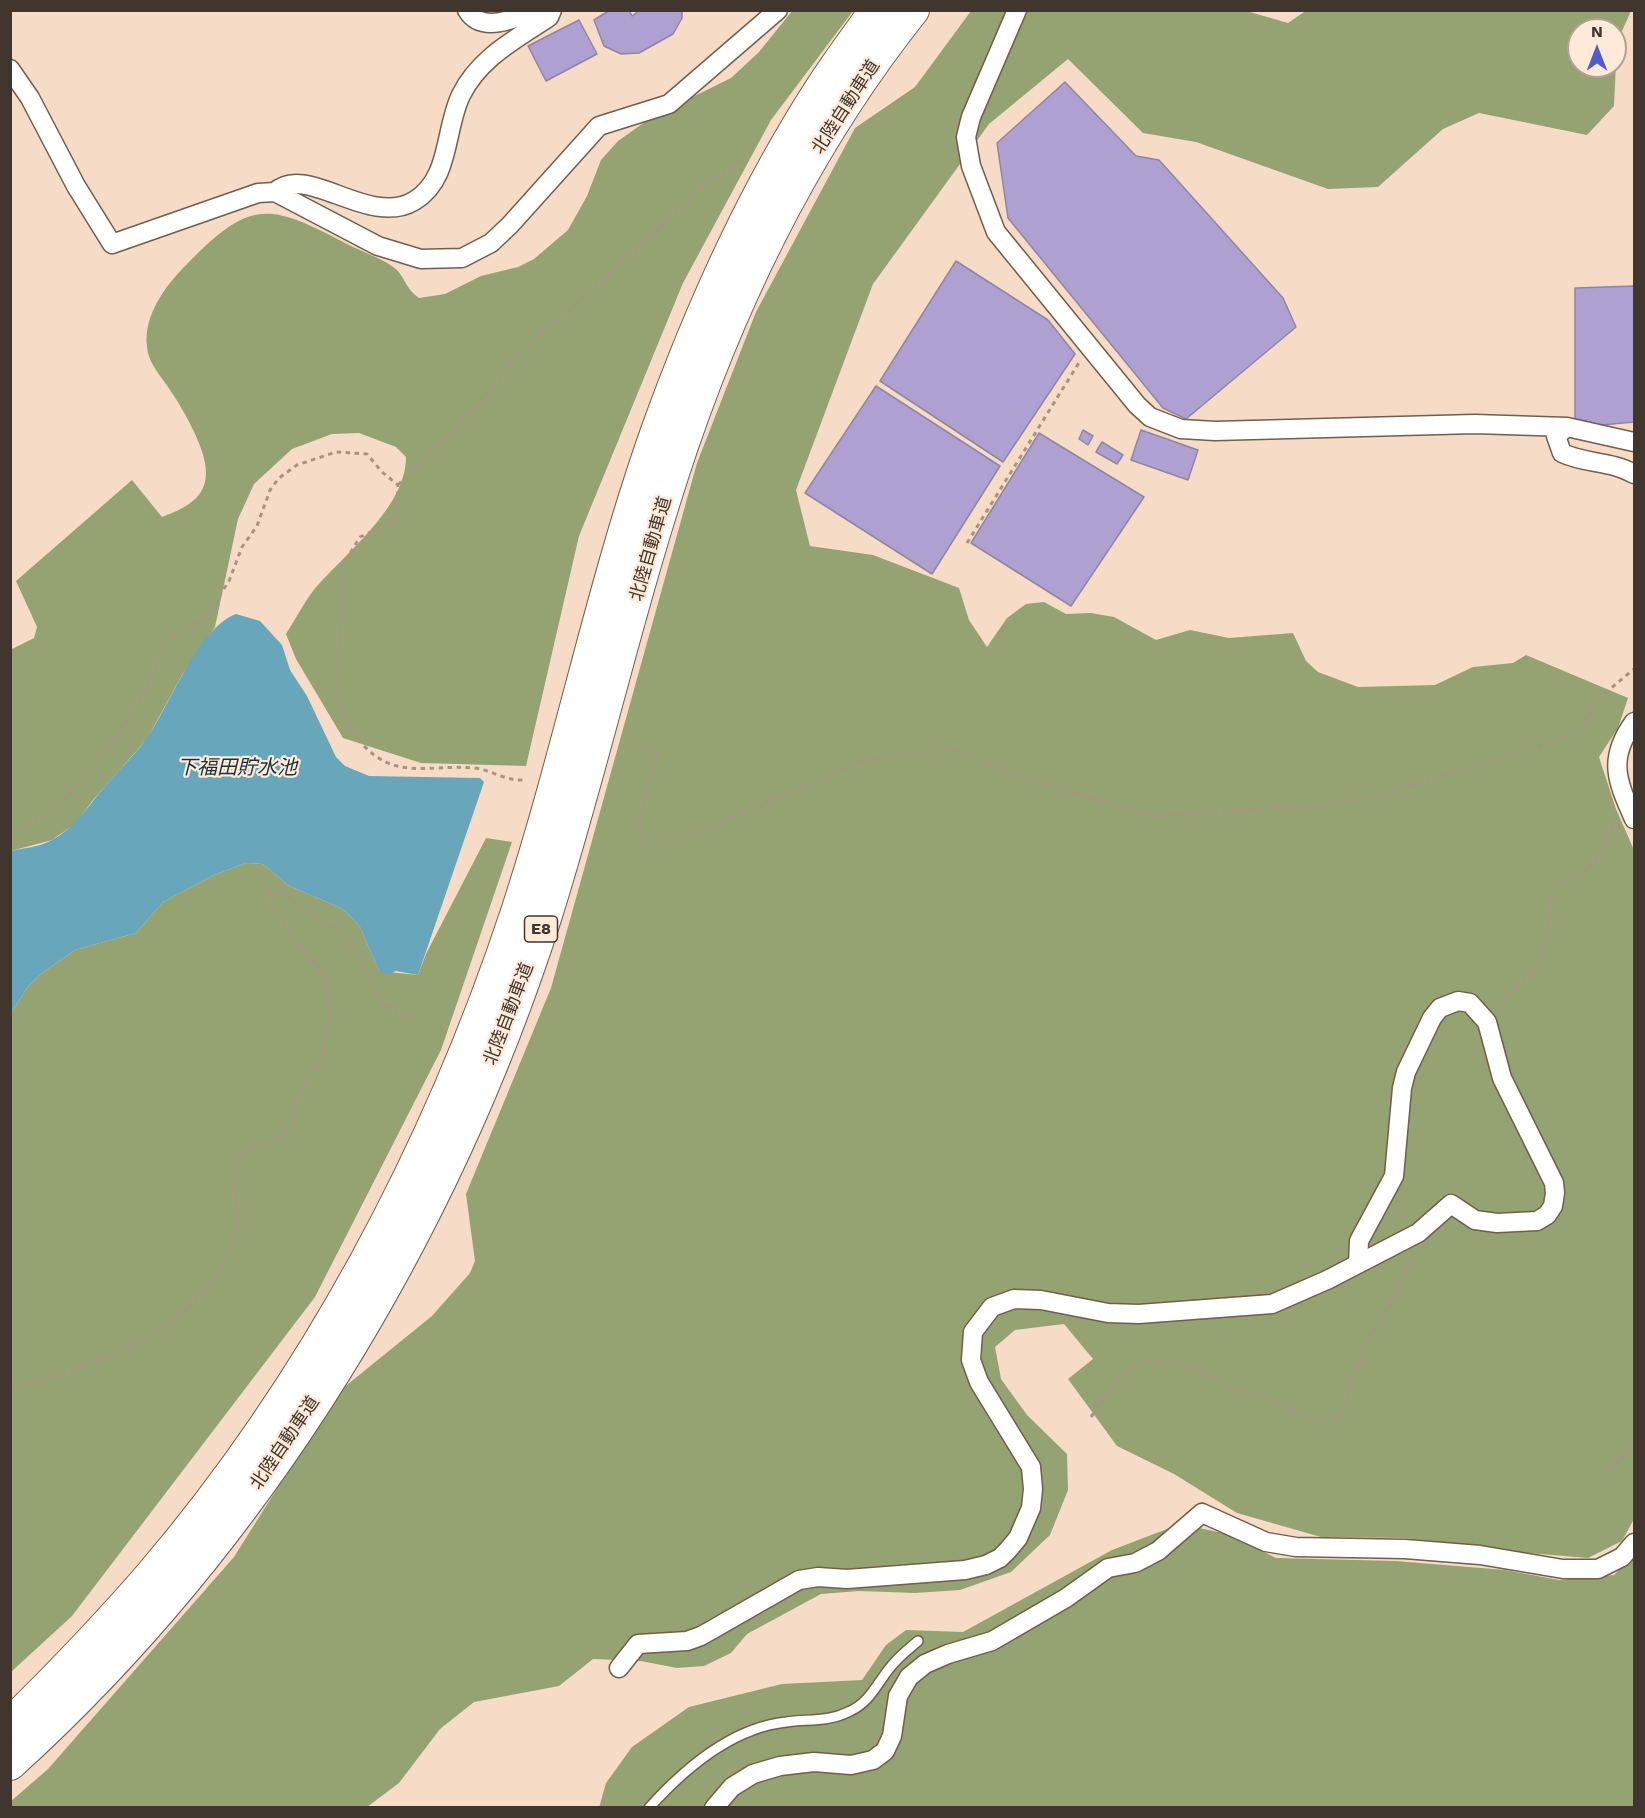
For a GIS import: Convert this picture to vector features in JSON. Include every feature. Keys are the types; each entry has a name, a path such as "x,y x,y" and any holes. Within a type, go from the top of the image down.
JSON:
{"highway":[{"name":"北陸自動車道","path":"10,1724 129,1599 207,1504 264,1425 316,1346 355,1280 401,1192 462,1056 516,913 624,536 655,437 690,343 730,253 772,170 821,89 876,10"},
{"name":"北陸自動車道","path":"10,1764 128,1644 186,1579 241,1507 293,1434 342,1358 428,1203 471,1110 513,1008 544,919 652,541 683,442 717,353 755,266 797,183 846,102 913,10"}],"street":[{"path":"466,10 471,17 489,24 516,19 535,10"},
{"path":"275,192 282,186 301,184 366,206 388,210 415,201 440,172 450,121 472,78 497,51 549,17 552,10"},
{"path":"10,69 112,244 258,193 275,192 339,228 387,250 421,259 462,258 491,243 510,225 599,126 669,104 778,10"},
{"path":"1017,10 971,117 966,137 971,166 996,232 1088,348 1150,417 1181,429 1215,431 1475,424 1567,427 1635,442"},
{"path":"1567,427 1556,436 1562,453 1576,460 1620,466 1635,474"},
{"path":"1634,817 1621,788 1617,763 1620,746 1635,722"},
{"path":"619,1668 638,1644 687,1641 701,1636 799,1580 818,1577 847,1579 954,1571 986,1565 1000,1558 1018,1538 1030,1508 1033,1489 1031,1467 979,1382 971,1360 973,1332 992,1307 1014,1299 1054,1302 1108,1313 1139,1314 1272,1304 1358,1264 1418,1233 1451,1204 1475,1220 1497,1223 1537,1221 1547,1215 1553,1206 1554,1183 1502,1078 1487,1022 1470,1003 1458,1001 1440,1008 1432,1018 1406,1072 1402,1088 1394,1176 1359,1241 1358,1264"},
{"path":"714,1808 732,1787 753,1774 780,1766 814,1762 851,1765 873,1760 885,1751 892,1736 898,1696 909,1677 925,1665 948,1654 992,1641 1066,1598 1108,1568 1135,1563 1158,1551 1202,1513 1266,1542 1296,1547 1405,1549 1480,1555 1571,1569 1598,1569 1622,1557 1635,1543"}],"lane":[{"path":"649,1808 682,1774 721,1745 784,1722 830,1719 863,1703 877,1689 893,1664 918,1641"}],"path":[{"path":"523,780 511,781 490,771 472,768 416,770 392,767 375,758 366,748 341,713 338,694 344,563 360,537 389,524 398,513 398,485 490,392 521,353 712,181 742,159"},
{"path":"967,543 1088,348"},
{"path":"10,834 53,811 100,762 143,694 165,648 174,638 204,618 213,606 228,581 242,547 257,526 267,506 270,490 279,478 297,465 336,452 354,451 367,454 398,485"},
{"path":"631,744 650,748 658,754 639,825 644,841 654,846 672,844 752,810 830,772 860,761 948,748 1033,781 1153,816 1325,805 1374,797 1556,741 1581,728 1598,699 1635,669"},
{"path":"1487,1022 1538,967 1545,947 1554,887 1591,866 1602,853 1609,832 1616,823 1634,817"},
{"path":"10,1389 68,1373 119,1352 183,1312 212,1283 223,1264 236,1233 237,1168 244,1154 289,1131 297,1120 296,1107 318,1066 328,1038 330,1009 328,986 312,958 276,913 269,897 271,892 282,894 339,932 359,954 381,1001 401,1017 411,1013"},
{"path":"1091,1417 1115,1383 1129,1371 1141,1364 1160,1360 1179,1364 1231,1387 1264,1396 1298,1414 1322,1422 1340,1416 1371,1334 1388,1309 1416,1253 1418,1233"},
{"path":"1608,1471 1635,1446"}],"green space":[{"path":"1243,10 1288,23 1307,10 1631,11 1627,20 1627,18 1567,18 1567,78 1615,78 1614,106 1587,135 1479,113 1443,129 1378,187 1328,189 1196,142 1143,133 1068,59 989,124 873,284 796,490 810,546 873,555 959,588 969,620 987,647 1007,618 1026,604 1044,602 1066,614 1091,613 1114,617 1156,640 1190,630 1229,638 1293,633 1306,661 1318,672 1358,687 1435,685 1473,667 1513,663 1526,655 1628,698 1618,728 1599,757 1616,809 1634,850 1634,1519 1622,1541 1588,1558 1504,1551 1404,1538 1321,1537 1237,1513 1174,1474 1117,1446 1068,1379 1093,1359 1064,1324 1015,1330 995,1347 1001,1379 1027,1415 1067,1454 1068,1490 1050,1535 1011,1572 960,1590 915,1593 859,1591 821,1594 747,1634 731,1653 704,1666 677,1668 641,1661 593,1659 559,1686 474,1702 440,1729 399,1783 367,1807 11,1808 10,1802 48,1769 234,1557 337,1393 432,1316 470,1273 475,1261 466,1194 551,988 697,463 756,312 855,128 915,87 971,11"},
{"path":"792,11 853,11 771,120 683,283 579,536 526,766 421,763 343,738 296,659 286,634 313,591 385,512 403,476 406,457 396,447 359,433 332,434 292,449 254,484 238,519 215,627 182,675 147,739 93,800 76,823 52,840 11,851 10,650 34,638 37,627 16,581 132,480 162,517 181,509 196,499 204,484 205,463 200,446 180,406 152,364 147,347 152,312 164,291 179,272 227,228 244,218 260,214 277,215 296,220 386,263 397,270 411,291 419,298 445,294 481,276 518,267 534,259 568,230 587,196 601,160 618,141 652,117 731,78 759,52"},
{"path":"486,838 512,842 441,1050 315,1297 72,1616 11,1672 11,1013 27,988 42,973 75,950 136,933 163,902 214,875 246,863 263,864 289,886 341,908 360,927 379,971 418,975 426,954"},
{"path":"1180,1524 1228,1534 1276,1558 1396,1561 1505,1570 1559,1580 1614,1575 1634,1555 1634,1807 599,1808 606,1783 632,1747 689,1707 782,1684 862,1680 886,1645 906,1630 963,1632 1112,1550"}],"water":[{"name":"下福田貯水池","path":"236,614 260,621 282,645 290,670 307,696 336,757 345,766 369,776 480,778 484,782 418,975 396,971 388,975 379,971 360,927 341,908 289,886 263,864 246,863 214,875 163,902 136,933 75,950 42,973 27,988 11,1013 11,851 50,841 75,822 147,738 186,669 209,635 222,622"}],"building":[{"path":"610,10 629,10 632,16 640,10 682,10 682,18 673,34 639,53 621,54 604,46 594,20"},
{"path":"579,20 597,54 546,81 528,46"},
{"path":"1065,82 1136,156 1159,160 1283,298 1296,327 1186,419 1163,408 1008,218 997,143"},
{"path":"956,261 1048,320 1075,354 1003,462 880,381"},
{"path":"1634,286 1634,422 1602,425 1575,419 1575,288"},
{"path":"876,386 1000,466 932,574 805,493"},
{"path":"1083,430 1093,436 1088,445 1079,439"},
{"path":"1141,430 1198,450 1188,480 1131,460"},
{"path":"1039,433 1144,497 1071,606 971,543"},
{"path":"1102,442 1123,455 1117,464 1096,452"}]}
